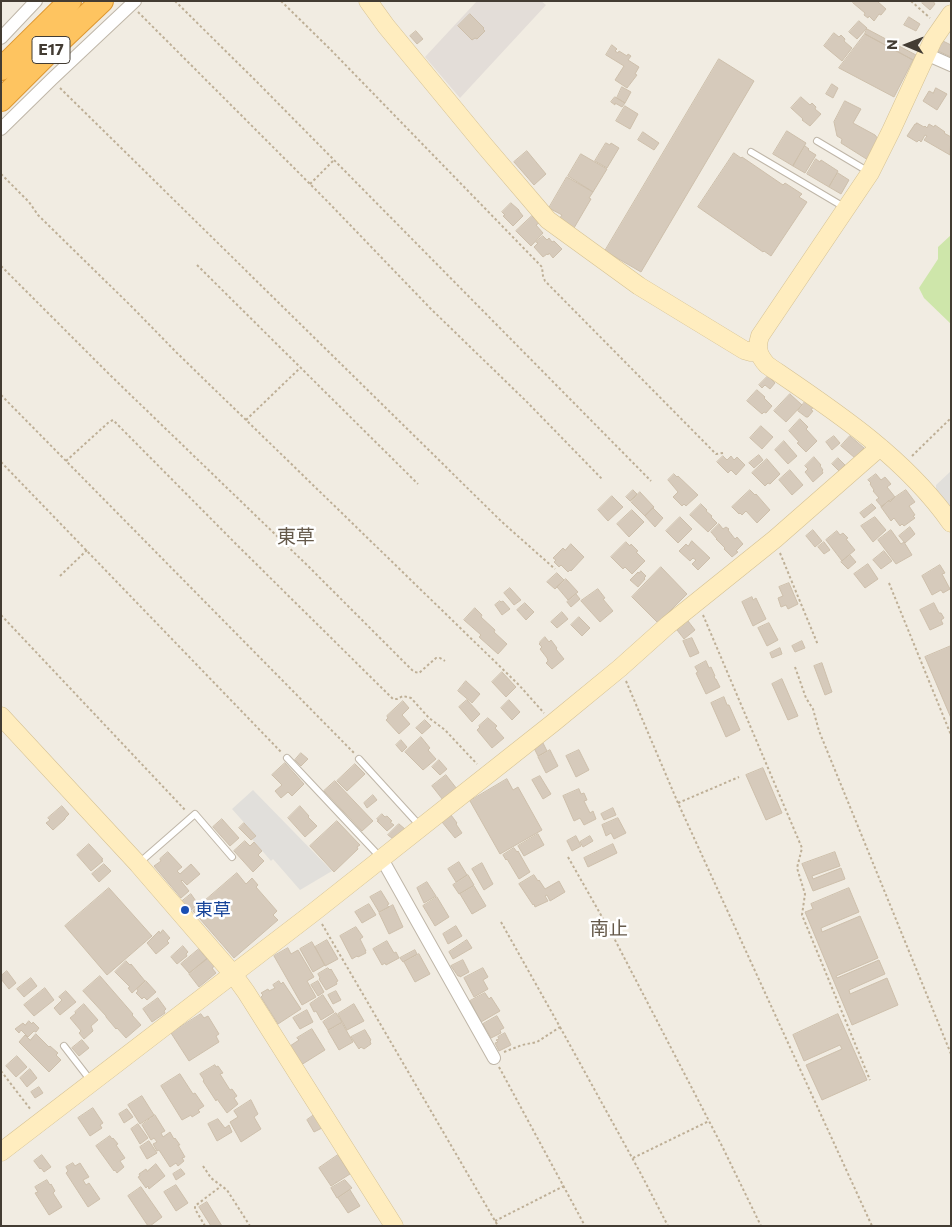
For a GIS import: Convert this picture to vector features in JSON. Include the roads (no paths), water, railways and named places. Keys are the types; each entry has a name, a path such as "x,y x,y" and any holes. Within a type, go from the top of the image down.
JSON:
{"highway":[{"name":"E17","path":"1,69 70,1"},
{"name":"E17","path":"1,100 102,1"}],"street":[{"path":"1,38 36,1"},
{"path":"368,1 386,26 548,220 639,286 744,350 759,352"},
{"path":"1,129 133,3"},
{"path":"946,21 933,40 895,124 870,173 760,336 758,344 759,352 767,365 822,402 880,447 923,489 944,512 951,523"},
{"path":"926,54 951,65"},
{"path":"1,1152 314,912 553,723 620,668 668,625 775,539 880,447"},
{"path":"1,716 138,864 233,974 394,1226"},
{"path":"382,859 494,1058"}],"lane":[{"path":"817,141 870,173"},
{"path":"750,152 846,208"},
{"path":"287,758 382,859"},
{"path":"359,759 422,827"},
{"path":"138,864 195,814 232,857"},
{"path":"64,1046 92,1082"}],"place":[{"name":"東草","path":"185,910"}],"district":[{"name":"東草","path":"296,537"},
{"name":"南止","path":"609,929"}]}
